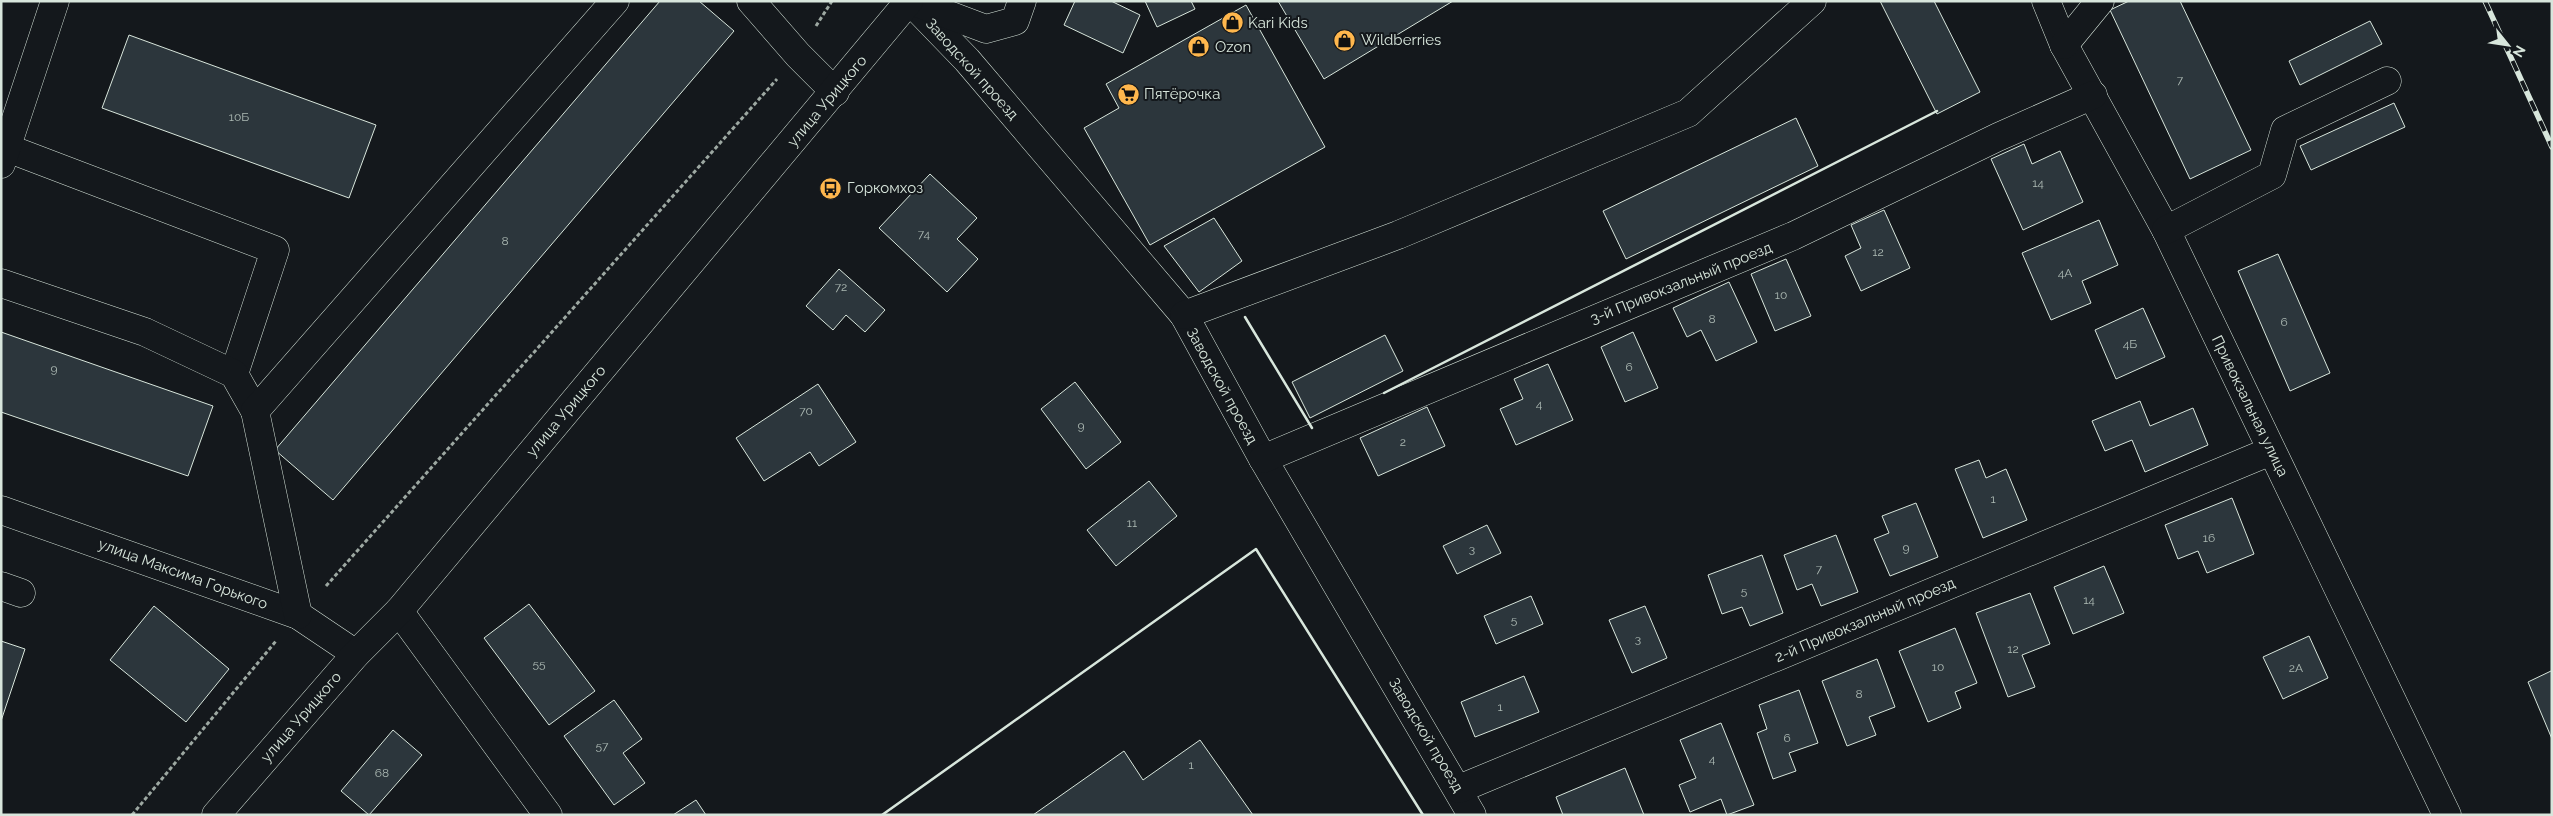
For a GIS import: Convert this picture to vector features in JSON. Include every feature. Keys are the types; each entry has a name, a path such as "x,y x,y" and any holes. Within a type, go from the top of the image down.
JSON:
{"street":[{"path":"55,1 4,156 275,250 234,374"},
{"path":"255,411 615,1"},
{"path":"751,1 798,55 835,92"},
{"path":"910,1 986,29 1015,21 1022,1"},
{"name":"улица Урицкого","path":"216,815 356,654 399,611 910,1"},
{"name":"Заводской проезд","path":"910,1 967,60 1184,315 1263,459 1459,789 1472,815"},
{"path":"1184,315 1398,235 1688,113 1812,1"},
{"name":"Привокзальная улица","path":"2046,1 2064,45 2166,230 2447,815"},
{"path":"2064,45 2100,1"},
{"path":"2166,230 2272,175 2285,130 2387,81"},
{"name":"3-й Привокзальный проезд","path":"1263,459 1793,236 1998,137 2093,95"},
{"path":"1,283 145,332 234,374 255,411 298,615"},
{"name":"2-й Привокзальный проезд","path":"1459,789 2271,451"},
{"name":"улица Максима Горького","path":"1,510 298,615 356,654"},
{"path":"399,611 548,815"}],"path":[{"path":"132,815 298,615 341,571 798,55 832,1"}],"building":[{"path":"660,1 699,1 734,31 333,500 275,450"},
{"path":"1075,1 1111,1 1140,15 1123,53 1064,25"},
{"path":"1145,1 1191,1 1195,9 1157,27"},
{"name":"Wildberries","path":"1278,1 1453,1 1324,79"},
{"path":"1880,1 1934,1 1980,92 1937,114"},
{"path":"2129,1 2180,1 2251,150 2190,179 2110,10"},
{"path":"1246,5 1325,147 1150,245 1084,128 1119,108 1106,84"},
{"path":"2370,21 2382,44 2300,85 2289,61"},
{"path":"129,35 376,125 349,198 102,108"},
{"path":"2394,103 2405,127 2311,170 2300,146"},
{"path":"1796,118 1818,166 1626,259 1603,211"},
{"path":"2024,144 2032,164 2060,151 2083,202 2023,230 1991,159"},
{"path":"930,174 977,218 957,239 978,259 947,292 879,228"},
{"path":"1884,210 1910,268 1861,291 1845,256 1861,248 1851,225"},
{"path":"1214,218 1242,261 1199,292 1164,246"},
{"path":"2099,220 2118,265 2082,281 2091,303 2051,320 2022,253"},
{"path":"2278,254 2330,373 2290,391 2238,271"},
{"path":"1786,259 1811,316 1775,331 1751,274"},
{"path":"839,269 885,310 865,332 846,315 833,330 806,306"},
{"path":"1729,282 1757,342 1716,361 1701,330 1687,337 1673,308"},
{"path":"2143,308 2165,357 2116,379 2095,330"},
{"path":"1,332 213,406 188,476 1,412"},
{"path":"1633,332 1658,388 1625,402 1601,347"},
{"path":"1385,335 1403,371 1310,418 1292,382"},
{"path":"1548,364 1573,420 1516,445 1500,409 1523,399 1514,379"},
{"path":"1075,382 1121,442 1086,469 1041,409"},
{"path":"818,384 856,442 819,466 810,452 764,481 736,438"},
{"path":"2140,401 2150,426 2193,408 2208,445 2145,472 2132,440 2105,451 2092,421"},
{"path":"1427,407 1445,446 1378,476 1360,438"},
{"path":"1979,460 1986,478 2006,469 2027,520 1983,538 1955,469"},
{"path":"1149,481 1177,516 1116,566 1087,530"},
{"path":"2232,498 2254,554 2207,573 2198,551 2178,559 2165,525"},
{"path":"1916,503 1938,557 1890,576 1874,539 1889,533 1882,516"},
{"path":"1487,525 1501,553 1457,574 1443,546"},
{"path":"1836,535 1858,592 1821,606 1812,584 1797,590 1784,555"},
{"path":"1762,555 1783,613 1750,626 1742,607 1722,614 1708,575"},
{"path":"2104,566 2124,613 2073,634 2054,587"},
{"path":"2030,593 2050,644 2022,655 2035,687 2008,697 1976,613"},
{"path":"1531,596 1543,624 1496,644 1484,616"},
{"path":"529,604 595,691 549,725 484,638"},
{"path":"154,606 229,669 186,722 110,660"},
{"path":"1645,606 1667,658 1632,673 1609,620"},
{"path":"1955,628 1977,683 1955,692 1961,708 1928,722 1899,651"},
{"path":"2309,636 2328,678 2283,699 2263,657"},
{"path":"1,641 25,649 1,721"},
{"path":"1877,659 1895,707 1869,717 1876,735 1847,746 1822,681"},
{"path":"2552,672 2552,739 2528,682"},
{"path":"1524,676 1539,712 1475,737 1461,702"},
{"path":"1799,690 1818,743 1789,753 1796,771 1773,779 1757,733 1767,729 1759,705"},
{"path":"614,700 642,739 623,753 645,783 614,805 564,736"},
{"path":"1721,723 1754,805 1727,815 1721,799 1690,812 1679,785 1696,778 1680,740"},
{"path":"393,730 422,755 369,815 341,791"},
{"path":"1200,740 1253,815 1033,815 1124,751 1143,780"},
{"path":"1625,768 1644,815 1563,815 1556,797"},
{"path":"696,800 706,815 673,815"}],"railway":[{"path":"2485,1 2552,147"}],"wall":[{"path":"1384,393 1937,111"},
{"path":"1245,317 1312,428"},
{"path":"882,815 1256,549 1423,815"}],"place":[{"name":"Kari Kids","path":"1232,23"},
{"name":"Wildberries","path":"1345,40"},
{"name":"Ozon","path":"1199,47"},
{"name":"Пятёрочка","path":"1128,94"},
{"name":"Горкомхоз","path":"831,188"}]}
